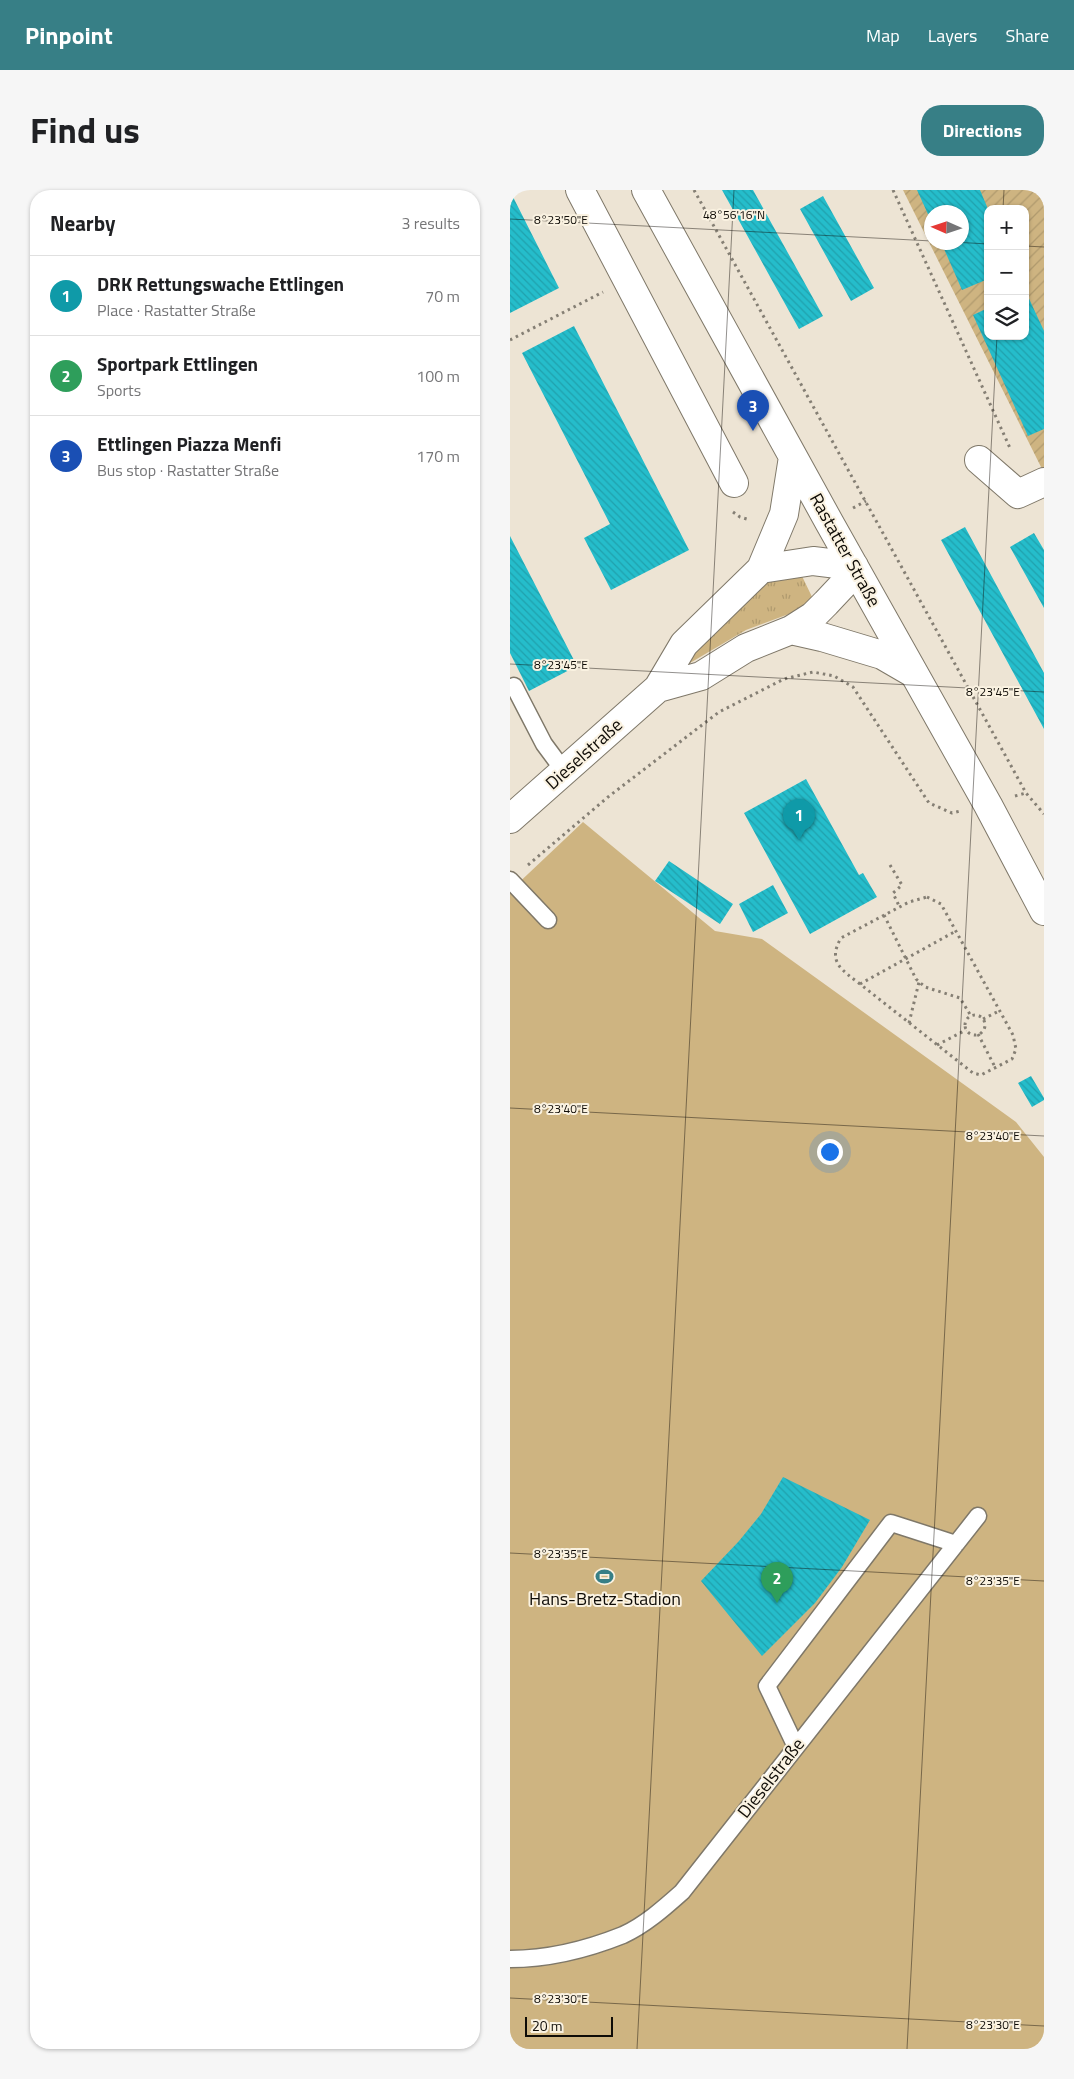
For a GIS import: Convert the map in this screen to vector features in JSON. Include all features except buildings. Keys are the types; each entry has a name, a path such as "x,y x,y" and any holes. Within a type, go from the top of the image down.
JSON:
{"street":[{"path":"580,190 734,483"},
{"name":"Rastatter Straße","path":"646,190 988,805 1044,911"},
{"name":"Dieselstraße","path":"510,820 658,688 684,644 761,569 784,514 793,457"},
{"path":"979,460 1018,494 1044,482"},
{"path":"761,569 813,561 854,566"},
{"name":"Dieselstraße","path":"658,688 701,676 746,648 792,630 813,616 826,603 842,586 854,566"},
{"path":"792,630 882,655 914,674"}],"lane":[{"path":"514,686 544,744 564,771"},
{"path":"510,880 548,920"},
{"name":"Dieselstraße","path":"510,1959 527,1959 576,1950 624,1934 657,1914 682,1892 978,1516"},
{"path":"796,1747 767,1686 891,1523 956,1544"}],"path":[{"path":"694,190 1026,793 1044,814"},
{"path":"893,190 1011,449"},
{"path":"510,340 627,280"},
{"path":"510,880 608,797 719,712 784,679 813,672 834,676 853,687 929,803 952,813 988,805 1026,793"},
{"path":"890,865 902,884 893,893 899,906"},
{"path":"927,897 941,904 1013,1035 1016,1049 1012,1059 996,1069 981,1075 973,1073 844,972 836,962 835,949 841,938 899,906 927,897"},
{"path":"884,915 919,982 925,987 960,998 971,1016"},
{"path":"860,984 956,931"},
{"path":"909,1022 919,982"},
{"path":"983,1019 999,1011"},
{"path":"966,1030 966,1020 971,1016 978,1016 983,1019"},
{"path":"966,1030 972,1034 978,1034 984,1028 983,1019"},
{"path":"937,1045 966,1030"},
{"path":"978,1034 996,1069"}],"green space":[{"path":"903,190 1044,190 1044,474 933,250 969,250 969,205 924,205 924,232"},
{"path":"800,572 814,601 805,608 746,630 690,663 685,662 754,590 774,578"},
{"path":"583,822 715,931 762,939 1016,1122 1044,1157 1044,2049 510,2049 510,891"}],"place":[{"name":"Ettlingen Piazza Menfi","path":"753,431"},
{"name":"DRK Rettungswache Ettlingen","path":"799,840"},
{"name":"Hans-Bretz-Stadion","path":"605,1576"},
{"name":"Sportpark Ettlingen","path":"777,1603"}]}
